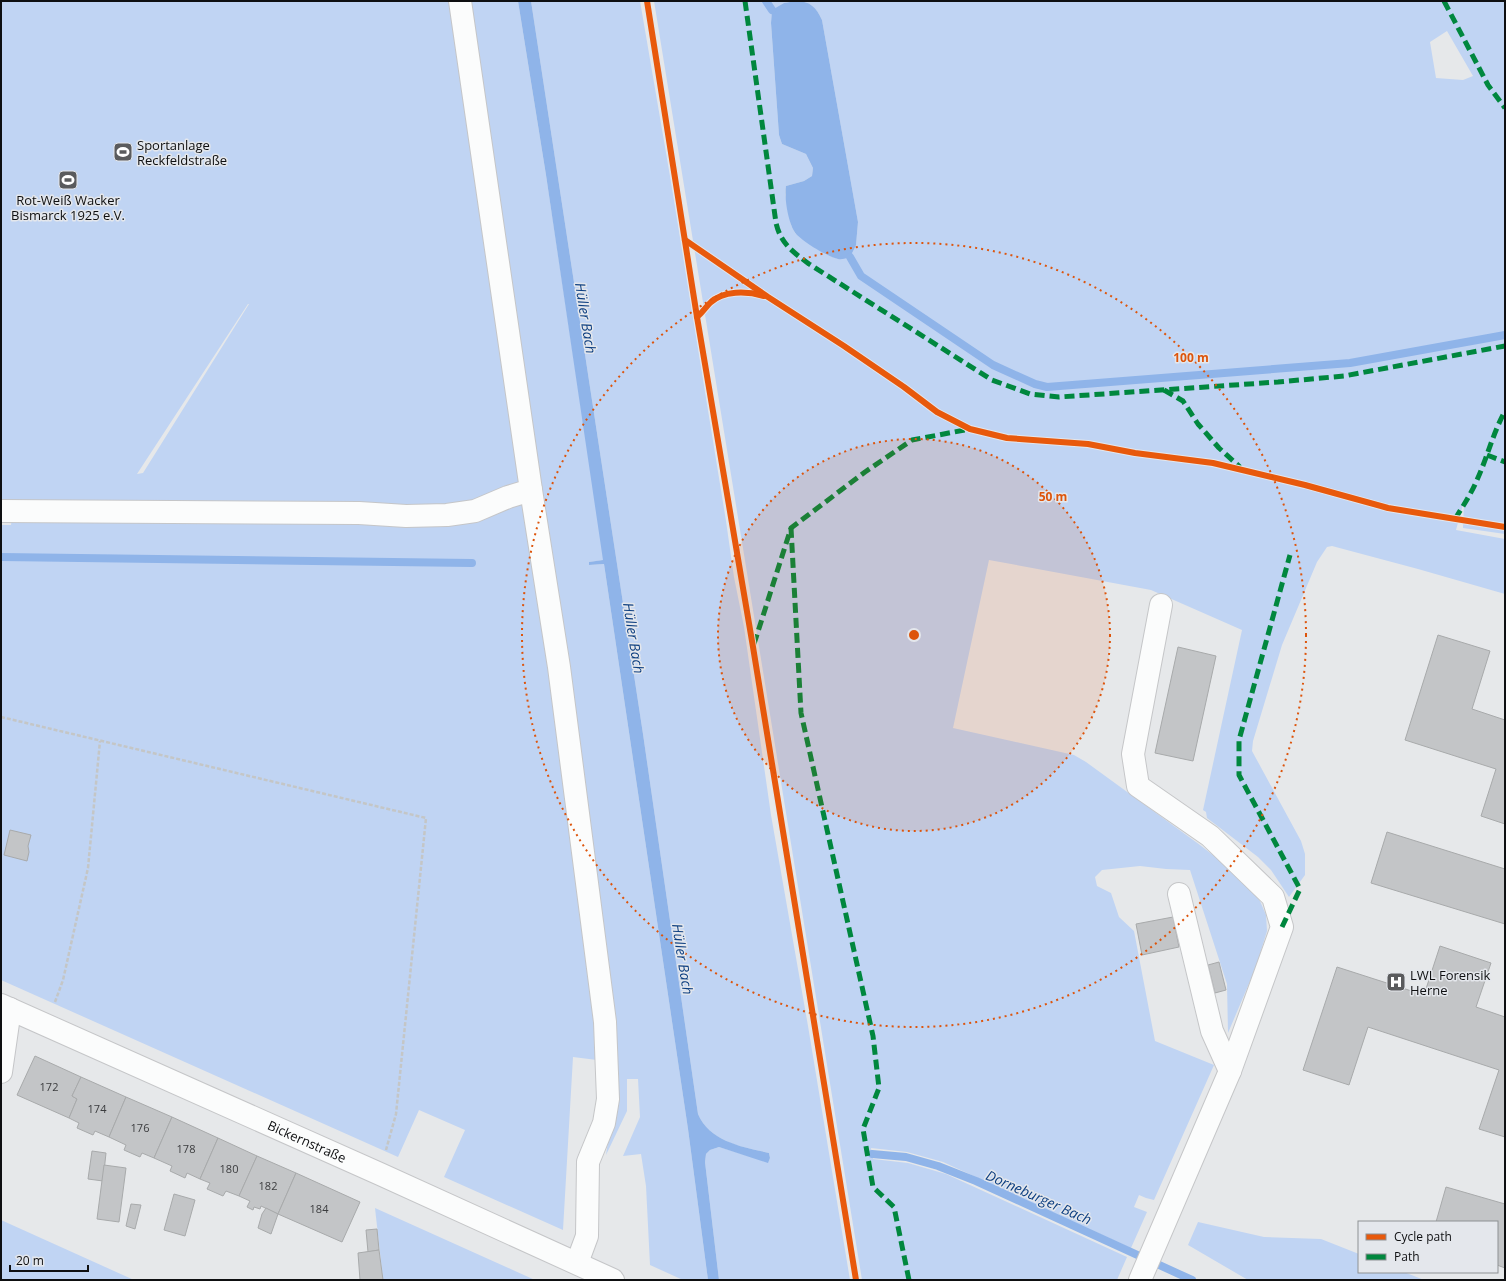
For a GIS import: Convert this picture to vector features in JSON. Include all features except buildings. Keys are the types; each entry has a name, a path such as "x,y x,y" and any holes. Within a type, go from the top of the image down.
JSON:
{"street":[{"path":"460,1 531,490 559,667 605,1022 608,1099 604,1123 588,1162 587,1236 576,1263"},
{"path":"1,510 359,513 406,516 447,515 476,511 508,497 531,490"},
{"path":"1140,1280 1230,1071 1282,927 1273,897 1210,836 1138,786 1133,754 1161,605"},
{"path":"1179,894 1212,1031 1230,1071"},
{"path":"1,1072 5,1007"},
{"name":"Bickernstraße","path":"5,1007 380,1174 613,1280"}],"path":[{"path":"1,716 100,741 426,818 396,1114 380,1174"},
{"path":"46,1025 63,980 88,868 100,741"}],"shaded area":[{"path":"1,1 518,1 546,175 604,560 589,562 589,565 604,564 688,1129 708,1280 683,1280 650,1265 646,1186 641,1154 623,1156 640,1117 638,1079 627,1079 627,1111 606,1155 610,1128 592,990 597,1060 573,1057 563,1230 444,1177 465,1130 419,1110 398,1157 1,980 1,525 11,525 12,516 1,516","holes":["249,304 143,473 137,474"]},
{"path":"531,1 640,1 670,176 734,577 744,627 771,815 850,1280 719,1280 705,1162 706,1154 710,1150 719,1147 768,1162 770,1158 769,1153 728,1142 719,1137 710,1131 698,1114 643,734"},
{"path":"654,1 796,1 784,3 772,11 771,23 779,135 782,144 806,154 813,168 812,176 804,181 786,186 785,194 791,225 795,233 825,254 838,259 856,245 858,222 822,20 814,7 808,3 800,1 1505,1 1505,534 1463,528 1464,501 1456,530 1505,539 1505,594 1332,546 1327,547 1317,562 1282,645 1253,741 1252,751 1301,841 1305,854 1305,875 1289,897 1271,870 1258,857 1207,818 1206,812 1203,810 1242,630 1151,590 989,560 953,728 1074,755 1086,762 1200,845 1242,878 1260,901 1266,915 1267,931 1256,967 1228,1033 1227,984 1190,870 1140,866 1102,870 1095,877 1097,886 1111,893 1119,917 1134,931 1155,1041 1214,1065 1154,1200 1139,1195 1134,1207 1147,1212 1131,1248 943,1162 907,1152 871,1148 873,1159 908,1163 946,1174 1127,1257 1117,1280 862,1280","holes":["1447,31 1473,76 1463,80 1436,78 1430,42"]},
{"path":"375,1208 535,1280 383,1280"},
{"path":"1,1220 134,1280 1,1280"},
{"path":"1198,1222 1264,1237 1321,1239 1358,1254 1358,1273 1406,1273 1424,1280 1248,1280 1188,1245"}],"water":[{"path":"518,1 531,1 643,734 698,1114 710,1131 719,1137 728,1142 769,1153 770,1158 768,1163 719,1147 710,1150 706,1154 705,1162 719,1280 708,1280 688,1129 604,564 589,565 589,562 603,560 546,175"},
{"path":"796,1 805,2 815,8 822,20 858,222 856,245 850,257 842,259 833,258 821,252 797,235 792,227 787,209 786,186 804,181 812,176 813,168 806,154 782,144 779,135 771,23 772,10 784,3"}],"waterway":[{"path":"766,1 772,10"},
{"path":"850,257 861,276 993,365 1035,384 1047,387 1350,363 1505,335"},
{"path":"1,557 472,563"},
{"name":"Dorneburger Bach","path":"872,1154 906,1157 938,1166 976,1181 1192,1280"}],"marked path":[{"path":"745,1 776,223 784,242 792,251 809,264 992,380 1030,394 1059,397 1344,376 1505,346"},
{"path":"1444,1 1488,85 1505,108"},
{"path":"1164,390 1183,401 1198,424 1219,448 1240,467"},
{"path":"1455,519 1475,485 1505,411"},
{"path":"754,644 791,528 865,472 912,440 970,429"},
{"path":"1487,455 1505,462"},
{"path":"791,528 801,713 873,1036 879,1088 863,1129 873,1187 894,1207 909,1280"},
{"path":"1282,927 1300,889 1239,775 1239,740 1290,555"}],"cycle path":[{"path":"647,1 697,317 753,647 856,1280"},
{"path":"685,240 768,297 844,346 904,387 937,412 970,429 1007,438 1088,444 1135,453 1213,463 1305,485 1388,508 1505,527"},
{"path":"697,317 715,299 728,294 750,293 764,296"}],"place":[{"name":"Sportanlage Reckfeldstraße","path":"123,152"},
{"name":"Rot-Weiß Wacker Bismarck 1925 e.V.","path":"68,180"},
{"name":"LWL Forensik Herne","path":"1396,982"}],"water label":[{"name":"Hüller Bach","path":"586,318"},
{"name":"Hüller Bach","path":"634,638"},
{"name":"Hüller Bach","path":"683,959"}]}
